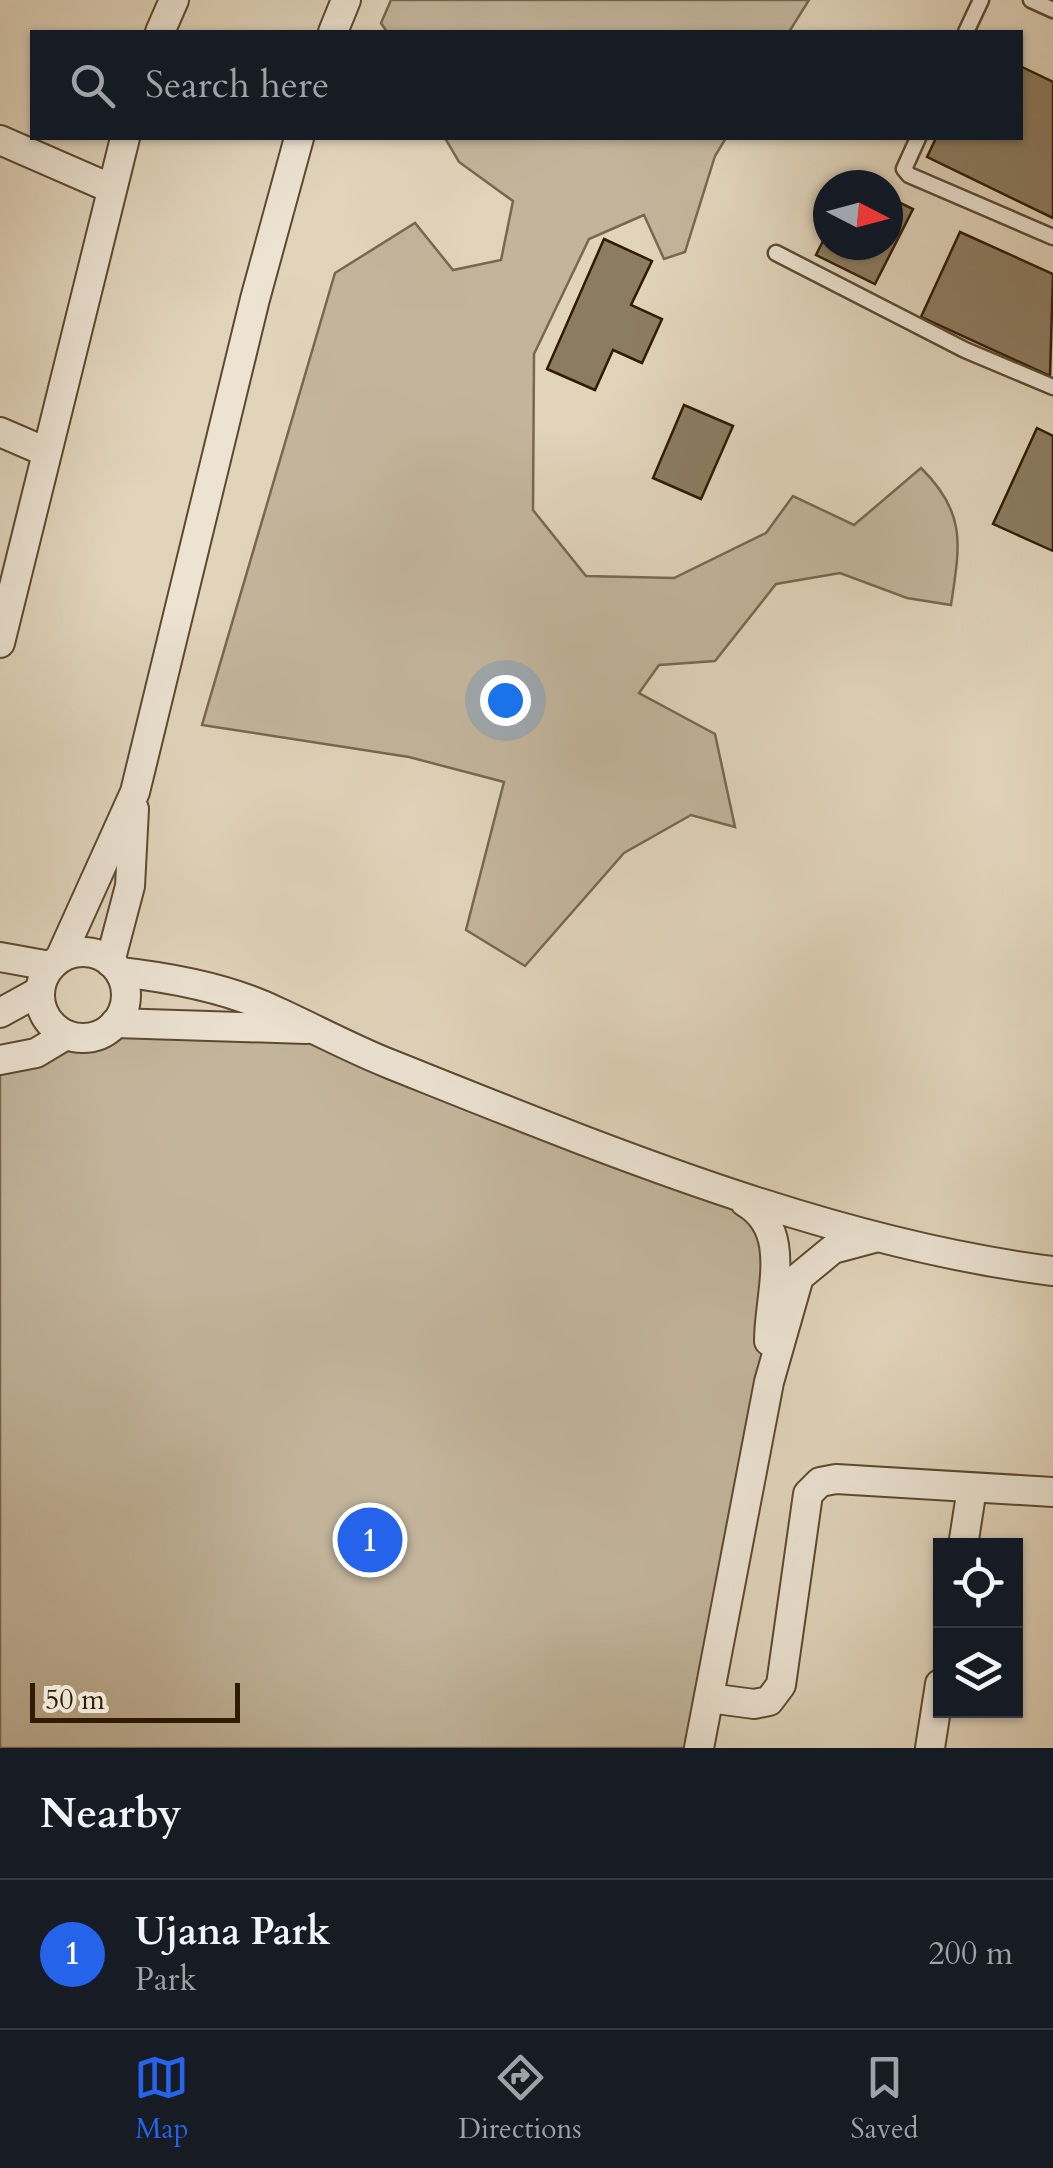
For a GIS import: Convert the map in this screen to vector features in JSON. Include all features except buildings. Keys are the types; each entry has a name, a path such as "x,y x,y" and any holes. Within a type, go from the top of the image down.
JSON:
{"street":[{"path":"161,30 174,0"},
{"path":"333,30 346,0"},
{"path":"0,140 110,188"},
{"path":"0,643 44,451 124,140"},
{"path":"115,1023 126,998 115,967 130,886 135,792 255,299 298,140"},
{"path":"0,432 44,451"},
{"path":"27,987 135,792"},
{"path":"27,987 86,952 115,967 183,981 264,1006 307,1029 725,1190 876,1238 997,1264 1053,1271"},
{"path":"0,957 27,987 46,1018 66,1035"},
{"path":"0,1060 36,1053 66,1035 92,1037 115,1023 307,1029"},
{"path":"725,1190 760,1210 774,1230 769,1382"},
{"path":"699,1748 769,1382 800,1277 833,1249 876,1238"},
{"path":"709,1698 754,1704 770,1700 781,1685 808,1494 820,1482 836,1479 1053,1492"},
{"path":"964,1538 972,1488"},
{"path":"930,1748 935,1718"}],"lane":[{"path":"967,30 981,0"},
{"path":"1031,0 1053,10"},
{"path":"917,140 904,169 909,175 1053,238"},
{"path":"776,253 965,350 1053,387"}],"shaded area":[{"path":"391,0 809,0 790,30 386,30 381,23"},
{"path":"446,140 725,140 715,156 685,252 664,259 644,215 589,239 534,354 533,510 586,576 674,578 766,533 793,496 854,525 921,468 946,500 957,531 951,605 907,598 840,573 776,584 715,661 659,665 639,693 715,734 735,827 691,815 624,853 525,966 466,930 504,782 409,757 202,725 335,273 415,223 453,270 501,260 513,201 459,162"},
{"path":"283,1030 759,1210 769,1326 699,1748 0,1748 0,1060 66,1035"}],"place":[{"name":"Ujana Park","path":"370,1540"}]}
